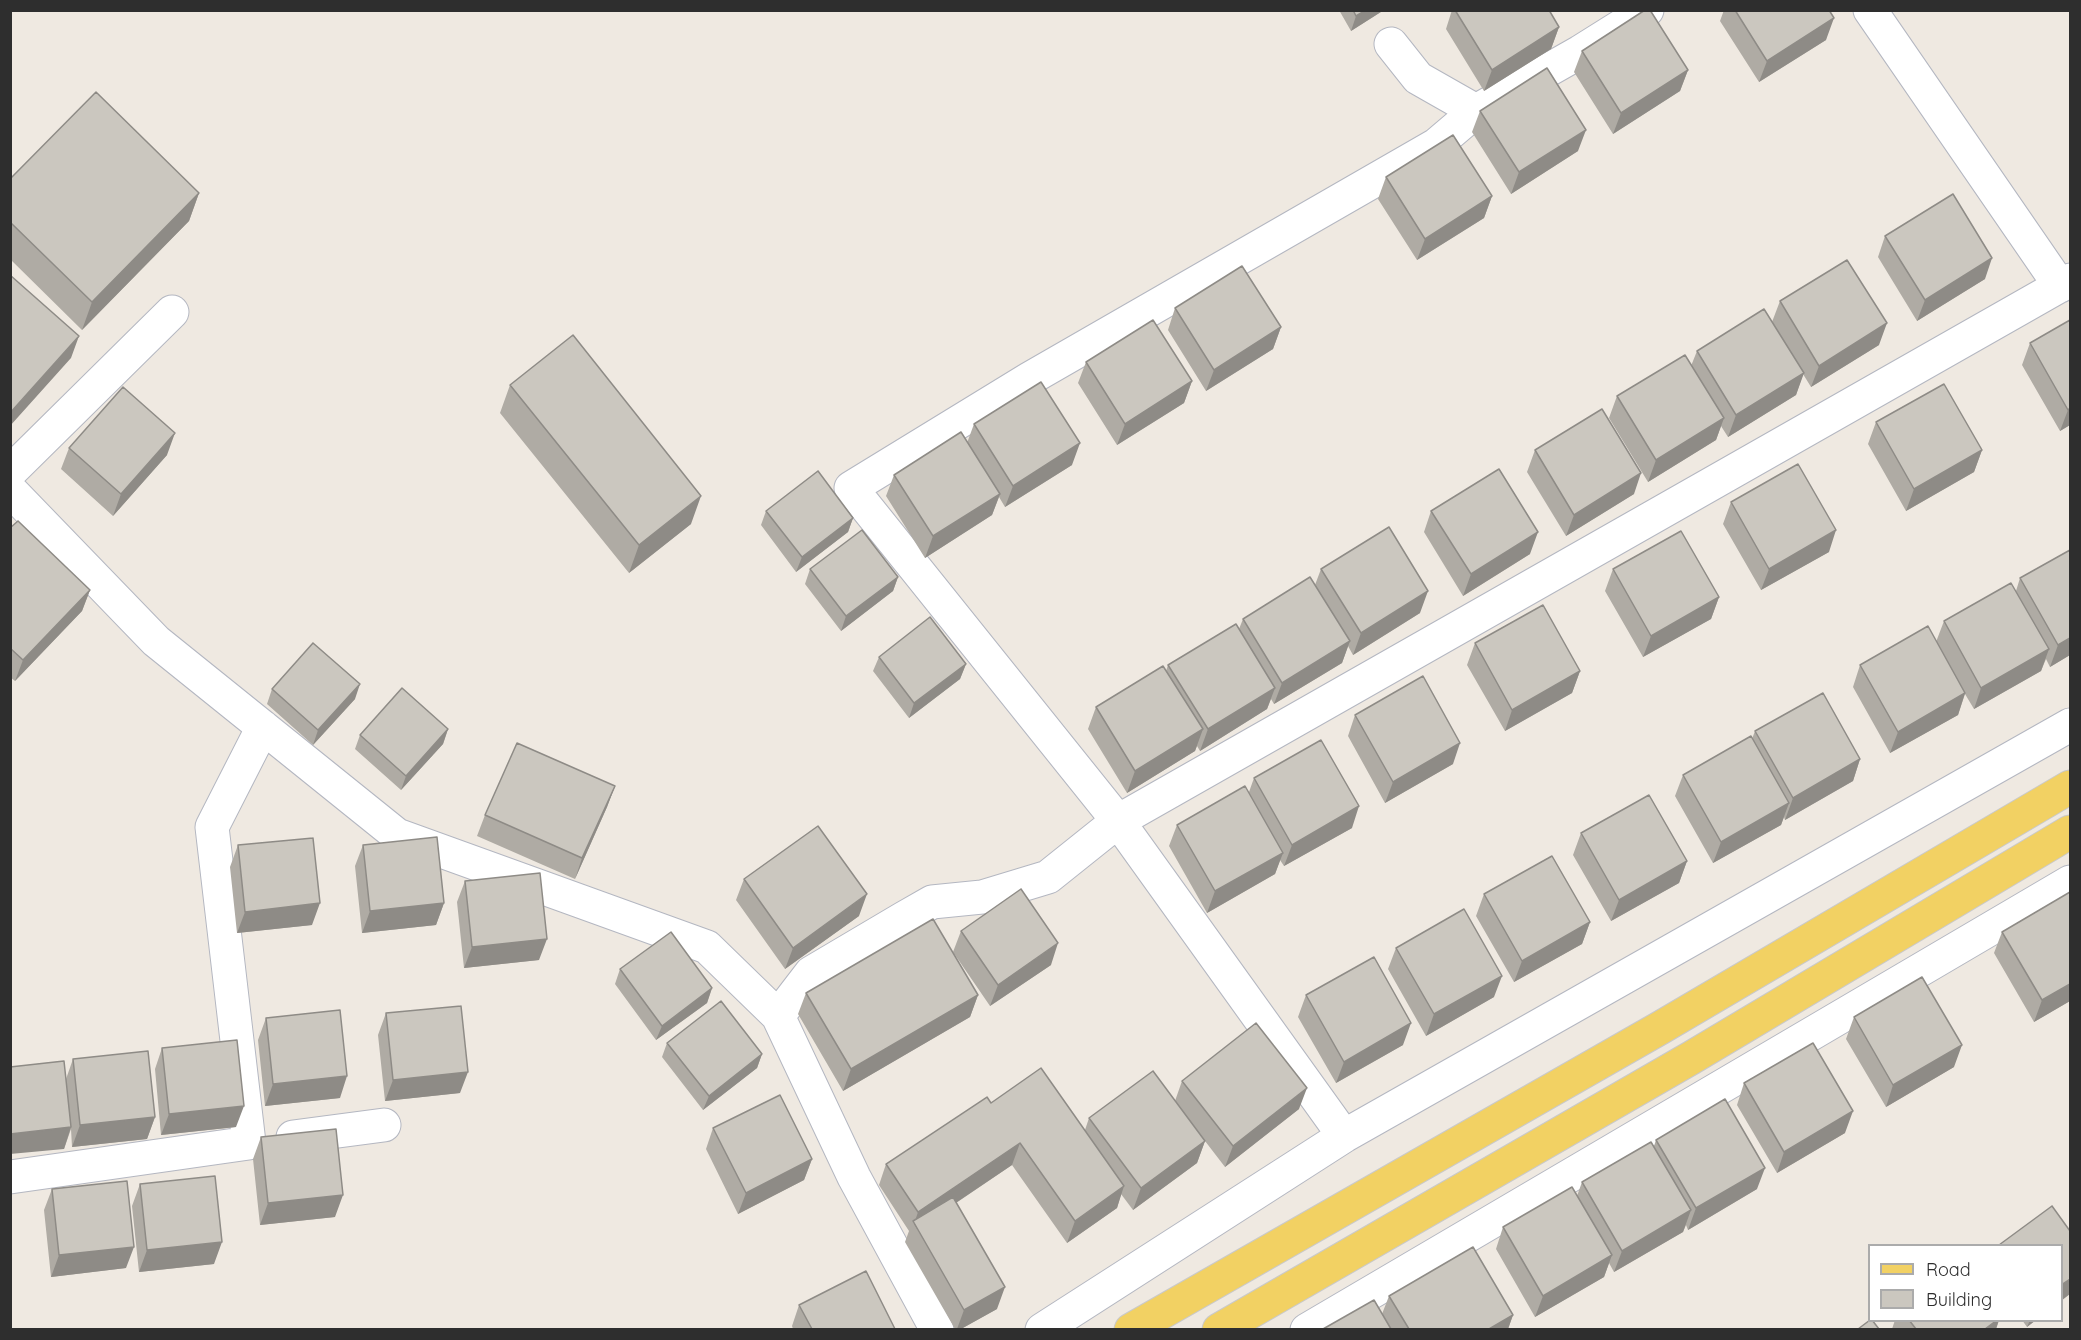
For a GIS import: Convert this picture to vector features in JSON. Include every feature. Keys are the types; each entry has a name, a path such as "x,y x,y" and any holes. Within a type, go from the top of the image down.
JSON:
{"main road":[{"path":"1131,1329 1650,1034 2070,787"},
{"path":"1219,1329 1691,1058 2070,832"}],"street":[{"path":"1344,1136 1118,821 851,488 1029,379 1436,145 1476,111 1580,52 1647,10"},
{"path":"778,1016 811,973 932,902 982,897 1048,877 1118,821 2065,283 1870,10"},
{"path":"1391,44 1418,78 1476,111"},
{"path":"10,472 172,312"},
{"path":"10,490 156,641 397,835 706,947 778,1016 854,1177 937,1329"},
{"path":"1042,1329 1344,1136 2070,725"},
{"path":"249,1143 212,827 263,727"},
{"path":"1307,1329 2070,882"},
{"path":"10,1177 384,1125"}],"building":[{"path":"1353,10 1366,10 1356,16"},
{"path":"1455,10 1549,10 1559,27 1492,70"},
{"path":"1645,10 1650,10 1688,70 1621,113 1582,51"},
{"path":"1735,10 1829,10 1834,18 1767,61"},
{"path":"1547,68 1586,130 1519,172 1480,111"},
{"path":"96,92 199,193 92,302 10,222 10,179"},
{"path":"1453,135 1492,196 1425,239 1386,177"},
{"path":"1953,194 1992,258 1925,300 1885,236"},
{"path":"1847,260 1887,323 1819,366 1780,301"},
{"path":"1242,266 1281,327 1214,370 1175,308"},
{"path":"10,275 79,336 10,413"},
{"path":"1764,309 1804,373 1736,415 1697,351"},
{"path":"1153,320 1192,381 1125,424 1086,362"},
{"path":"2070,320 2070,408 2068,410 2030,343"},
{"path":"573,335 701,496 639,545 510,385"},
{"path":"1685,355 1724,418 1656,460 1617,396"},
{"path":"1041,382 1080,443 1013,486 974,424"},
{"path":"1944,384 1982,450 1914,489 1876,422"},
{"path":"123,387 175,433 121,494 69,448"},
{"path":"1602,409 1641,473 1574,515 1535,450"},
{"path":"961,432 1000,494 933,536 894,475"},
{"path":"1798,464 1836,530 1769,569 1731,502"},
{"path":"1499,469 1538,532 1471,574 1431,511"},
{"path":"818,471 853,518 802,557 766,511"},
{"path":"18,521 90,590 23,660 10,648 10,528"},
{"path":"1389,527 1428,591 1361,633 1321,569"},
{"path":"862,530 898,577 846,616 810,569"},
{"path":"1681,531 1719,597 1651,636 1613,569"},
{"path":"2070,550 2070,638 2058,645 2020,578"},
{"path":"1310,577 1350,641 1282,683 1243,619"},
{"path":"2011,583 2049,649 1981,688 1944,621"},
{"path":"1543,605 1580,671 1512,710 1475,643"},
{"path":"930,617 966,664 914,703 879,657"},
{"path":"1236,624 1275,688 1208,729 1168,665"},
{"path":"1928,626 1965,693 1898,732 1860,665"},
{"path":"313,643 360,684 318,730 272,689"},
{"path":"1163,666 1203,729 1135,771 1096,707"},
{"path":"1423,676 1460,743 1393,782 1355,715"},
{"path":"402,688 448,729 406,776 360,735"},
{"path":"1823,693 1860,759 1793,798 1755,731"},
{"path":"1751,736 1789,803 1721,842 1683,775"},
{"path":"1321,740 1359,806 1292,845 1254,778"},
{"path":"517,743 615,786 582,858 485,815"},
{"path":"1245,786 1283,853 1215,891 1177,825"},
{"path":"1649,795 1687,861 1619,900 1581,833"},
{"path":"818,826 867,894 793,948 744,879"},
{"path":"437,837 444,903 370,911 363,845"},
{"path":"313,838 320,903 245,912 238,845"},
{"path":"1552,856 1590,922 1522,961 1484,894"},
{"path":"540,873 547,939 472,947 465,881"},
{"path":"1021,889 1058,943 998,985 961,931"},
{"path":"2070,892 2070,984 2042,1000 2002,932"},
{"path":"1464,909 1502,976 1434,1014 1396,948"},
{"path":"933,919 978,995 851,1069 806,993"},
{"path":"671,932 712,988 662,1026 620,969"},
{"path":"1374,957 1411,1023 1344,1062 1306,995"},
{"path":"1922,977 1962,1045 1893,1085 1854,1017"},
{"path":"721,1001 762,1054 709,1096 667,1043"},
{"path":"461,1006 468,1072 393,1080 386,1013"},
{"path":"340,1010 347,1076 273,1084 266,1018"},
{"path":"1256,1023 1307,1088 1233,1146 1182,1081"},
{"path":"237,1040 244,1106 169,1114 162,1048"},
{"path":"1813,1043 1853,1111 1784,1152 1744,1083"},
{"path":"148,1051 155,1117 80,1125 73,1059"},
{"path":"64,1061 71,1127 10,1134 10,1067"},
{"path":"1041,1068 1124,1186 1075,1221 1020,1143 918,1212 886,1164 987,1097 991,1103"},
{"path":"1153,1071 1205,1141 1141,1188 1089,1118"},
{"path":"780,1095 812,1159 746,1193 713,1128"},
{"path":"1725,1099 1765,1168 1696,1208 1656,1140"},
{"path":"336,1129 343,1195 268,1203 261,1137"},
{"path":"1651,1142 1691,1210 1622,1251 1582,1182"},
{"path":"215,1176 222,1242 147,1250 140,1184"},
{"path":"127,1181 134,1247 59,1255 52,1189"},
{"path":"1572,1187 1612,1255 1543,1296 1503,1227"},
{"path":"953,1197 1005,1287 964,1310 913,1221"},
{"path":"2052,1206 2070,1231 2070,1279 2063,1284 2063,1244 2000,1244"},
{"path":"1473,1247 1513,1315 1489,1329 1409,1329 1389,1296"},
{"path":"866,1271 895,1329 812,1329 799,1305"},
{"path":"1374,1300 1391,1329 1323,1329"},
{"path":"1868,1322 1874,1322 1879,1329 1858,1329"},
{"path":"1911,1322 1994,1322 1985,1329 1916,1329"}]}
